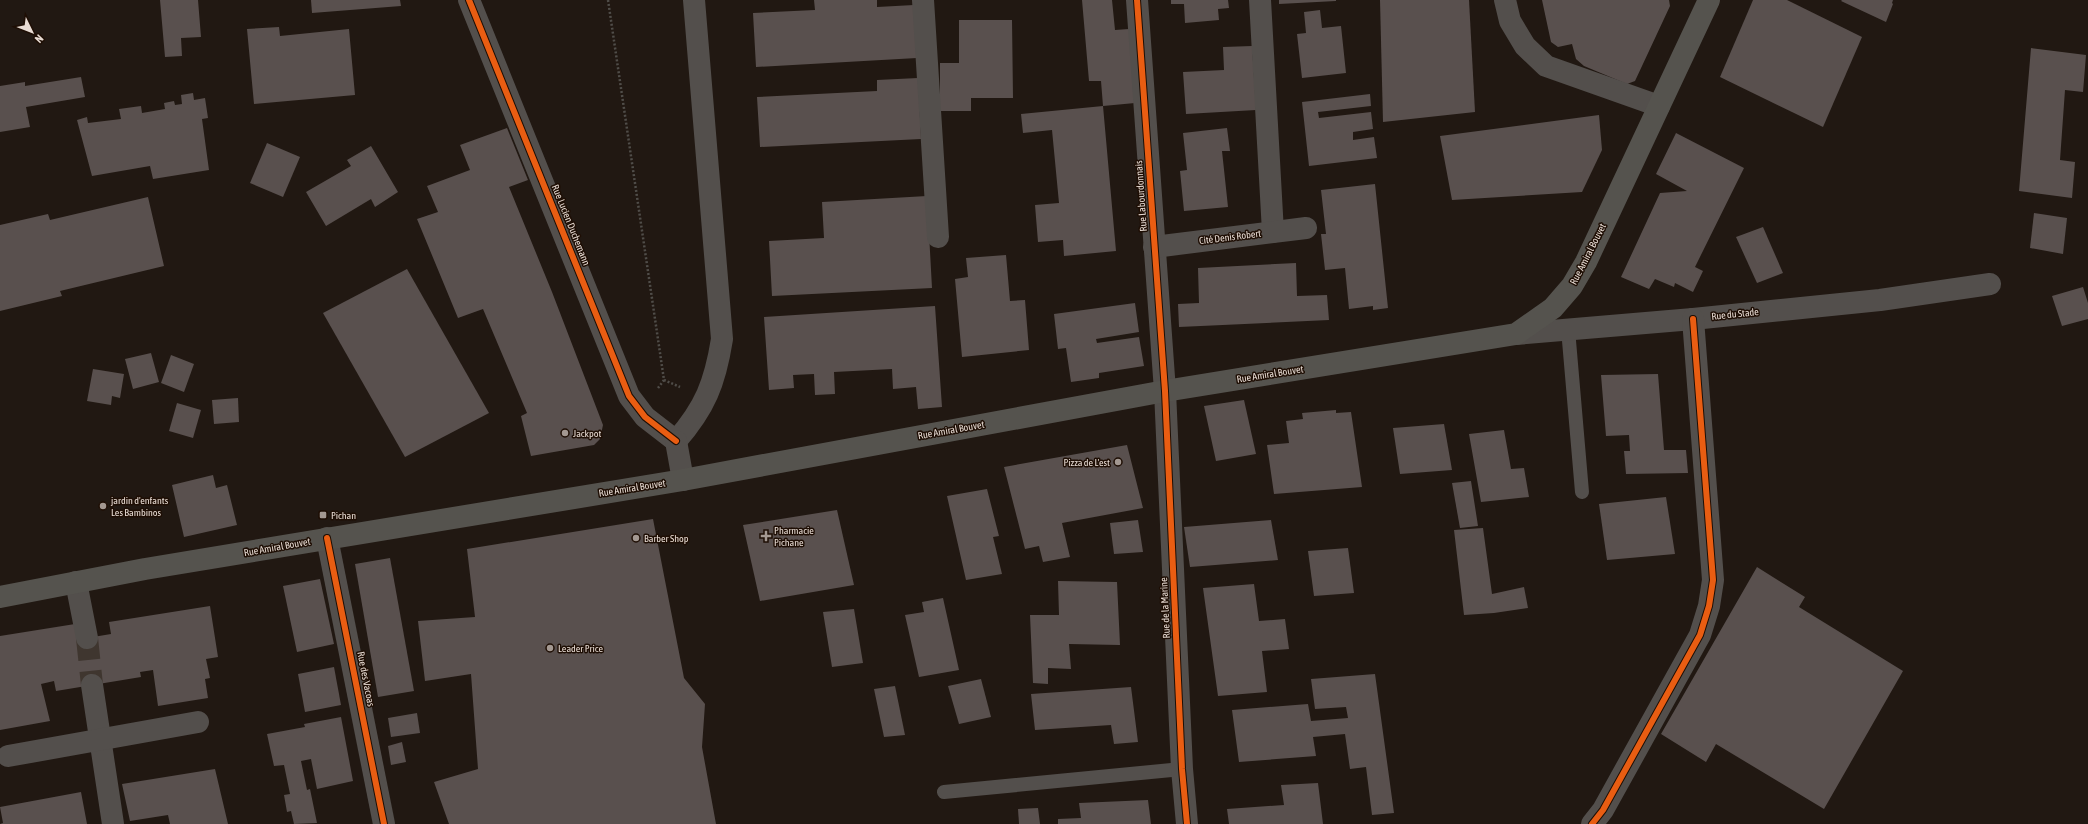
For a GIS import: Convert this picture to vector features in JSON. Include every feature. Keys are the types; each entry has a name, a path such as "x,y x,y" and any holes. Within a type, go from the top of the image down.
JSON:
{"main road":[{"name":"Rue Amiral Bouvet","path":"0,597 76,582 328,538 683,480 1165,391 1516,334 1553,308 1572,286 1586,262 1709,0"}],"street":[{"name":"Rue Lucien Duchemann","path":"469,0 629,396 645,417 676,442"},
{"path":"683,480 676,442 703,407 717,369 722,339 694,0"},
{"path":"923,0 938,237"},
{"name":"Rue Labourdonnais","path":"1137,0 1165,391"},
{"path":"1260,0 1273,232"},
{"path":"1505,0 1510,21 1525,46 1546,66 1659,106"},
{"name":"Cité Denis Robert","path":"1154,247 1306,228"},
{"name":"Rue du Stade","path":"1516,334 1693,319 1880,300 1954,288 1990,284"},
{"path":"1592,824 1603,810 1700,635 1709,606 1713,580 1693,319"},
{"name":"Rue de la Marine","path":"1165,391 1182,769 1187,824"},
{"name":"Rue des Vacoas","path":"328,538 384,824"},
{"path":"76,582 87,638"},
{"path":"92,685 99,740 113,824"},
{"path":"8,756 198,722"}],"lane":[{"path":"1568,329 1582,492"},
{"path":"944,792 1182,769"}],"path":[{"path":"608,0 664,380 686,390 703,407"}],"building":[{"path":"160,0 198,0 201,37 181,38 182,56 165,57"},
{"path":"311,0 400,0 401,6 312,13"},
{"path":"814,0 877,0 877,7 914,5 917,58 756,67 753,13 815,10"},
{"path":"1082,0 1112,0 1115,30 1129,29 1135,103 1103,106 1101,81 1089,81"},
{"path":"1171,0 1228,0 1229,8 1218,9 1219,20 1185,23 1184,4 1171,4"},
{"path":"1279,0 1336,0 1336,1 1279,4"},
{"path":"1380,0 1469,0 1475,112 1383,122"},
{"path":"1542,0 1669,0 1670,6 1635,81 1627,84 1584,66 1576,59 1572,44 1558,47 1551,42"},
{"path":"1753,0 1787,0 1862,37 1823,127 1720,77"},
{"path":"1893,0 1893,4 1886,22 1841,1"},
{"path":"1320,10 1322,28 1341,26 1346,73 1302,78 1297,34 1306,33 1304,12"},
{"path":"959,20 1012,20 1013,98 971,98 971,111 940,111 940,63 959,63"},
{"path":"279,27 280,36 349,29 355,95 254,104 247,29"},
{"path":"1252,46 1256,110 1186,114 1183,72 1224,70 1223,47"},
{"path":"2031,48 2086,55 2083,92 2065,90 2060,160 2075,162 2072,198 2019,191"},
{"path":"81,77 85,97 26,107 30,127 0,132 0,86 25,82 25,86"},
{"path":"918,78 921,139 760,147 757,97 877,91 877,80"},
{"path":"193,93 194,100 205,98 208,118 202,119 209,170 153,179 150,166 92,176 77,120 87,117 88,123 121,119 119,109 141,106 142,113 165,109 164,103 174,101 175,105 182,104 181,95"},
{"path":"1370,94 1371,106 1318,112 1319,118 1371,112 1373,129 1353,132 1353,140 1374,137 1377,158 1309,166 1302,102"},
{"path":"1103,106 1116,251 1064,256 1063,240 1038,242 1035,205 1059,203 1052,130 1023,133 1021,114"},
{"path":"1599,115 1602,150 1582,192 1452,200 1440,136"},
{"path":"507,128 528,180 509,187 552,292 603,425 600,439 594,445 531,456 521,416 527,413 483,309 458,318 417,219 438,212 427,186 470,170 460,145"},
{"path":"1227,128 1230,151 1222,151 1228,207 1184,211 1180,171 1187,170 1183,133"},
{"path":"1676,133 1744,168 1695,267 1703,271 1693,292 1675,283 1674,287 1655,279 1649,289 1621,277 1660,193 1687,191 1656,174"},
{"path":"267,143 300,157 283,197 250,183"},
{"path":"371,146 398,192 375,207 371,199 326,226 306,192 351,166 347,160"},
{"path":"1375,184 1388,308 1373,310 1373,306 1349,309 1345,268 1325,270 1321,234 1326,234 1321,190"},
{"path":"927,196 932,288 772,296 769,241 824,238 822,202"},
{"path":"148,197 164,266 60,291 62,296 0,311 0,225 48,214 50,220"},
{"path":"2034,213 2067,218 2063,254 2030,248"},
{"path":"1763,227 1783,273 1757,283 1736,237"},
{"path":"1006,255 1010,301 1025,300 1029,350 962,357 955,279 968,277 966,258"},
{"path":"1296,263 1297,296 1327,295 1329,320 1179,327 1178,304 1199,303 1198,268"},
{"path":"407,269 489,413 405,457 323,313"},
{"path":"2083,287 2088,303 2088,319 2062,326 2052,296"},
{"path":"1135,303 1139,332 1096,339 1097,343 1139,337 1144,366 1099,373 1099,378 1071,382 1066,348 1058,349 1054,314"},
{"path":"935,306 942,407 918,409 916,387 893,389 892,369 834,372 835,394 815,395 814,374 793,375 794,388 769,390 764,317"},
{"path":"151,353 159,382 133,389 125,359"},
{"path":"171,355 194,364 184,392 161,383"},
{"path":"93,369 124,374 120,398 112,396 111,405 87,401"},
{"path":"1658,374 1664,450 1686,450 1688,473 1626,474 1624,451 1630,451 1629,435 1606,436 1601,375"},
{"path":"238,398 239,422 214,424 212,400"},
{"path":"1244,400 1256,454 1216,461 1204,406"},
{"path":"177,403 201,410 193,438 169,431"},
{"path":"1336,410 1336,413 1351,412 1362,487 1274,494 1267,445 1289,443 1286,421 1303,419 1302,413"},
{"path":"1444,424 1452,470 1400,474 1393,428"},
{"path":"1504,430 1511,469 1524,468 1529,497 1481,502 1469,434"},
{"path":"1127,445 1143,508 1062,523 1070,557 1043,562 1039,546 1025,549 1004,467"},
{"path":"213,475 216,488 227,485 237,525 184,537 172,485"},
{"path":"1471,481 1478,526 1460,528 1452,483"},
{"path":"987,489 999,536 993,537 1002,574 966,580 947,496"},
{"path":"1666,497 1675,554 1607,560 1599,504"},
{"path":"837,510 854,585 760,601 743,525"},
{"name":"Leader Price","path":"653,519 684,678 705,704 702,747 716,824 449,824 434,782 478,769 471,674 425,681 418,621 475,617 467,549"},
{"path":"1138,520 1143,552 1114,554 1110,523"},
{"path":"1271,520 1278,560 1190,567 1184,527"},
{"path":"1483,528 1492,594 1524,587 1528,608 1494,613 1464,615 1454,530"},
{"path":"1348,548 1354,593 1314,596 1308,551"},
{"path":"390,558 414,691 378,697 355,564"},
{"path":"1757,567 1805,597 1799,607 1903,671 1824,809 1716,744 1706,762 1661,734"},
{"path":"320,579 334,644 297,652 283,586"},
{"path":"1058,581 1117,582 1120,645 1069,644 1071,669 1048,668 1048,684 1033,683 1030,615 1059,615"},
{"path":"1254,584 1259,621 1285,619 1289,649 1262,651 1267,692 1218,696 1203,588"},
{"path":"943,598 959,670 919,677 905,615 924,612 922,602"},
{"path":"210,606 218,657 206,659 210,678 205,679 208,698 158,706 153,670 140,672 141,677 56,691 54,681 41,684 50,721 0,730 0,636 75,624 87,638 111,634 109,622"},
{"path":"854,609 863,663 832,667 823,612"},
{"path":"334,667 341,705 305,712 298,674"},
{"path":"1375,674 1394,813 1372,815 1366,767 1350,769 1345,734 1313,737 1316,756 1239,762 1232,710 1308,704 1311,721 1348,718 1346,707 1315,709 1311,679"},
{"path":"981,679 991,717 959,724 948,686"},
{"path":"895,686 905,735 884,737 874,689"},
{"path":"1131,687 1138,742 1114,744 1111,725 1035,730 1031,694"},
{"path":"417,713 420,733 391,737 388,718"},
{"path":"341,717 353,781 317,789 311,759 301,761 307,790 310,789 317,823 294,824 291,811 287,812 284,795 290,794 284,765 274,766 267,734 305,727 304,724"},
{"path":"402,742 406,762 391,765 388,746"},
{"path":"215,769 228,824 170,824 168,815 130,821 122,784"},
{"path":"1318,783 1323,824 1229,824 1227,809 1284,805 1281,785"},
{"path":"81,792 87,824 0,824 3,823 0,807"},
{"path":"1148,800 1151,824 1058,824 1058,819 1081,818 1079,803"},
{"path":"1038,808 1040,824 1019,824 1018,809"}],"tunnel":[{"path":"87,638 92,685"}],"cycle path":[{"path":"469,0 629,396 645,417 676,441"},
{"path":"1137,0 1165,391 1182,769 1187,824"},
{"path":"1592,824 1603,810 1700,635 1709,606 1713,580 1693,319"},
{"path":"327,538 384,824"}],"place":[{"name":"Jackpot","path":"565,433"},
{"name":"Pizza de L'est","path":"1118,462"},
{"name":"jardin d'enfants Les Bambinos","path":"103,506"},
{"name":"Pichan","path":"323,515"},
{"name":"Pharmacie Pichane","path":"766,536"},
{"name":"Barber Shop","path":"636,538"},
{"name":"Leader Price","path":"550,648"}]}
